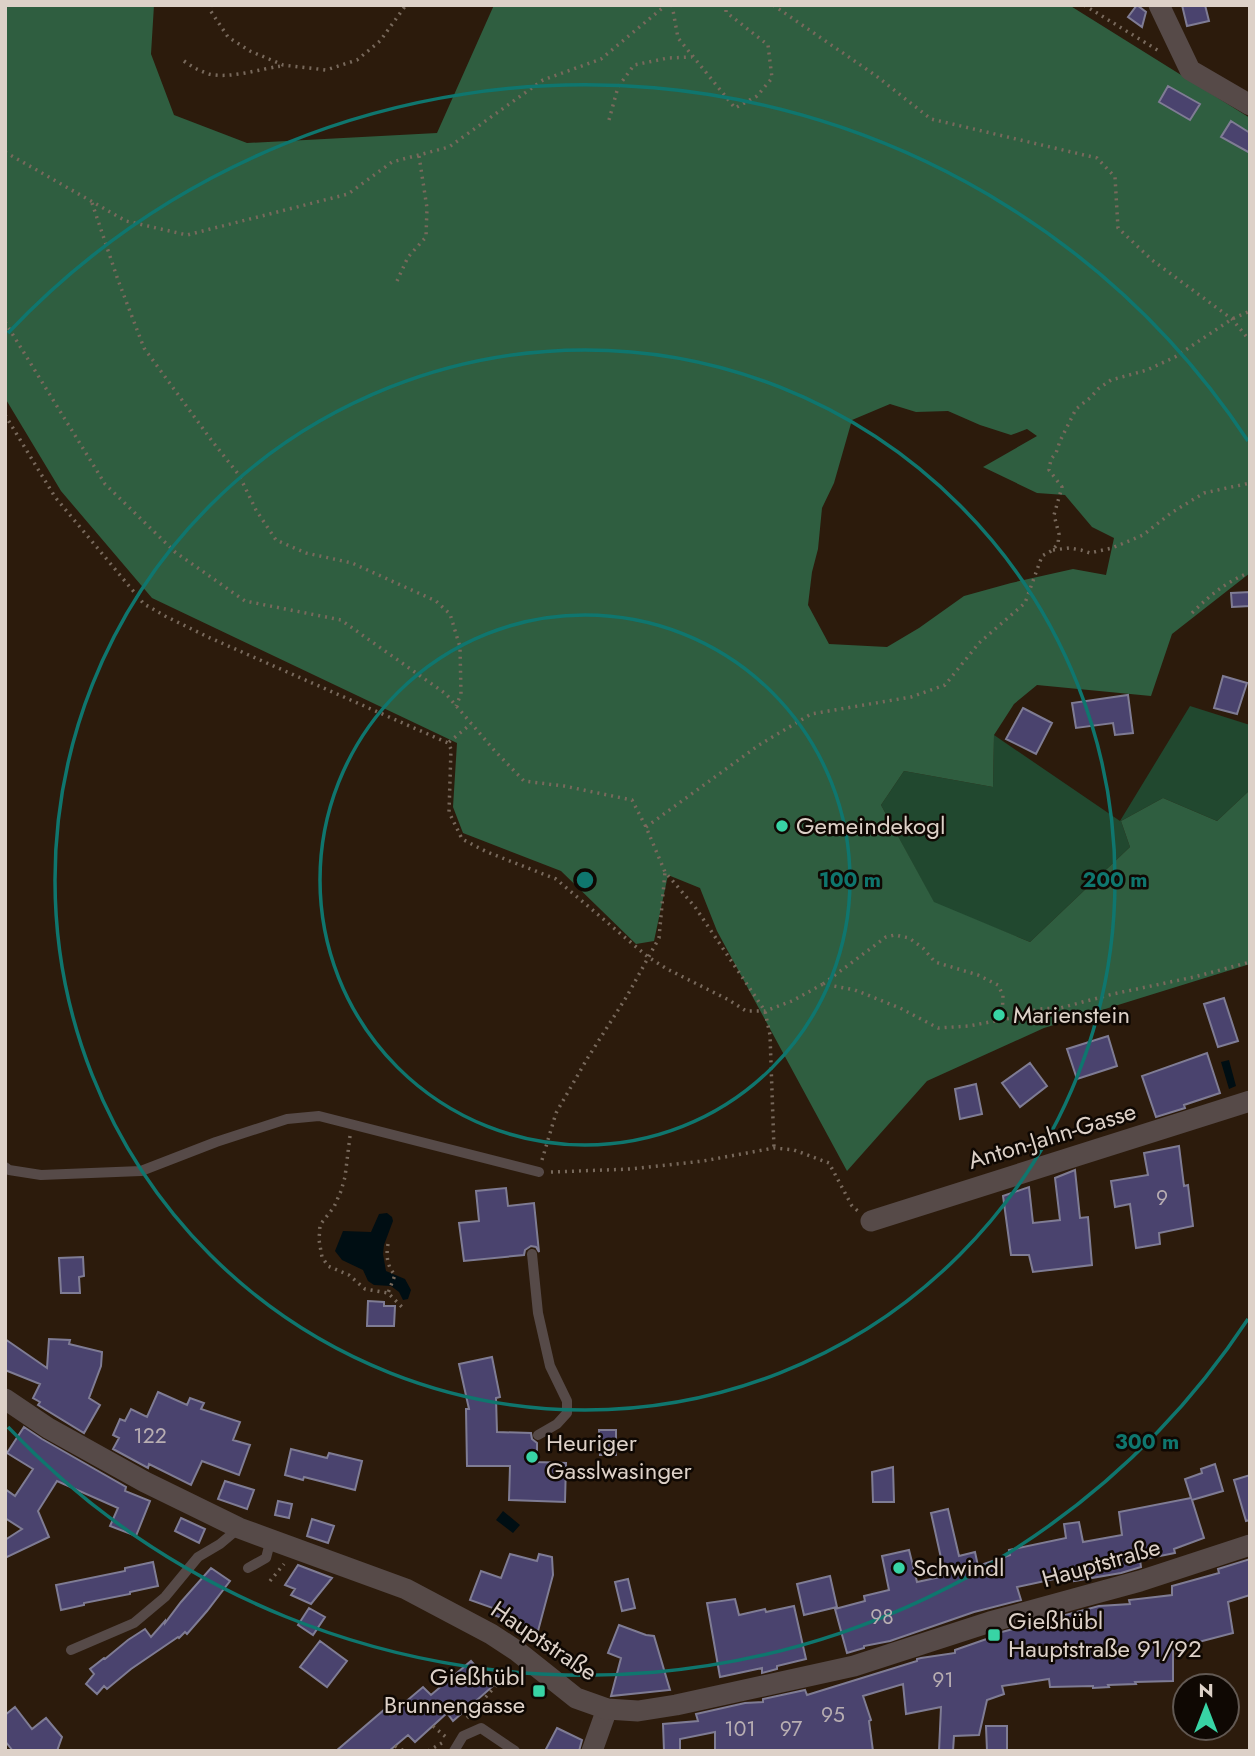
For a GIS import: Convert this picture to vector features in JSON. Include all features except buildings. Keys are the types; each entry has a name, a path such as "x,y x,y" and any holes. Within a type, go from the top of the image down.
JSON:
{"street":[{"path":"1159,5 1191,70 1250,105"},
{"name":"Anton-Jahn-Gasse","path":"871,1221 1250,1101"},
{"name":"Hauptstraße","path":"5,1399 48,1428 145,1482 239,1528 407,1589 491,1634 576,1698 607,1709 638,1711 676,1705 854,1665 990,1622 1140,1581 1250,1545"},
{"path":"592,1751 607,1709"}],"lane":[{"path":"5,1167 41,1175 141,1171 216,1142 287,1119 319,1116 539,1172"},
{"path":"532,1254 538,1313 550,1366 567,1401 567,1413 557,1424 538,1435"},
{"path":"72,1650 134,1623 165,1597 198,1557 239,1528"},
{"path":"248,1568 266,1558 271,1539"},
{"path":"454,1751 463,1736 481,1728 515,1751"}],"path":[{"path":"211,5 210,10 228,37 250,51 283,65 326,70 357,60 380,41 405,5"},
{"path":"5,152 126,221 187,235 348,194 392,162 450,146 543,80 601,59 666,5"},
{"path":"672,5 678,38 735,108 757,96 772,78 768,46 726,12 726,5"},
{"path":"773,5 875,75 931,119 1097,158 1115,177 1118,228 1152,260 1232,319 1250,341"},
{"path":"1084,5 1191,70"},
{"path":"609,120 618,87 634,65 668,58 693,57"},
{"path":"184,61 197,70 212,75 236,74 283,65"},
{"path":"397,281 408,257 426,237 427,208 419,155"},
{"path":"91,201 117,280 144,348 239,475 256,510 276,540 306,553 352,563 436,601 450,614 460,648 461,694 456,706"},
{"path":"646,827 759,745 811,714 911,697 945,685 979,643 1025,603 1042,556 1058,544 1059,534 1054,515 1062,487 1049,470 1051,459 1076,409 1111,380 1147,370 1175,357 1232,319 1250,311"},
{"path":"5,322 105,484 175,552 245,601 341,620 446,694 524,781 632,800 665,872 695,907 765,1011 770,1035 774,1148"},
{"path":"5,415 55,497 144,604 208,637 448,743 451,749 449,812 462,839 487,852 556,879 648,957 667,969 746,1011 765,1011 823,985 886,937 895,935 909,938 923,948 935,962 978,975 998,985 1003,995 1002,1020"},
{"path":"1051,551 1069,548 1090,553 1112,548 1143,535 1171,513 1204,493 1250,484"},
{"path":"1192,613 1218,588 1250,572"},
{"path":"448,743 471,724"},
{"path":"665,872 659,938 556,1113 539,1172 631,1169 703,1161 774,1148 793,1150 829,1163 852,1206 871,1221"},
{"path":"823,985 855,990 900,1008 938,1028 969,1026 1038,1009 1060,1008 1250,962"},
{"path":"348,1146 341,1191 334,1207 320,1225 322,1257 328,1266 349,1275 365,1289 388,1293 403,1308"},
{"path":"388,1244 388,1267 395,1275 388,1293"},
{"path":"270,1581 281,1569"},
{"path":"499,1683 509,1671"},
{"path":"472,1704 475,1710"},
{"path":"395,1746 404,1751"}],"green space":[{"path":"5,5 154,5 151,54 174,115 247,143 437,133 494,5 1069,5 1250,118 1250,573 1172,634 1151,696 1037,685 1014,704 994,735 993,787 904,771 881,805 934,902 1030,942 1130,847 1121,821 1163,798 1217,821 1250,790 1250,964 1044,1028 927,1081 847,1171 717,931 700,888 668,875 654,941 636,944 561,871 463,833 453,807 457,743 152,598 61,491 5,398","holes":["890,404 916,412 948,411 1011,435 1027,429 1037,436 983,467 1037,493 1065,495 1092,527 1114,538 1106,575 1073,569 964,596 887,647 829,644 808,605 822,508 834,483 852,420"]},
{"path":"1190,706 1250,725 1250,790 1217,821 1163,798 1121,821 1130,847 1030,942 934,903 881,805 904,771 993,787 994,735 1120,821"}],"shaded area":[{"path":"1229,1060 1236,1086 1229,1089 1221,1062"},
{"path":"387,1213 393,1221 384,1245 386,1271 405,1279 411,1290 408,1299 403,1300 399,1292 391,1286 374,1285 368,1281 363,1270 342,1260 335,1251 343,1231 371,1232 379,1214"},
{"path":"503,1511 520,1525 513,1533 496,1520"}],"place":[{"name":"Gemeindekogl","path":"782,826"},
{"name":"Marienstein","path":"999,1015"},
{"name":"Heuriger Gasslwasinger","path":"532,1457"},
{"name":"Schwindl","path":"899,1568"},
{"name":"Gießhübl Hauptstraße 91/92","path":"994,1635"},
{"name":"Gießhübl Brunnengasse","path":"539,1691"}]}
